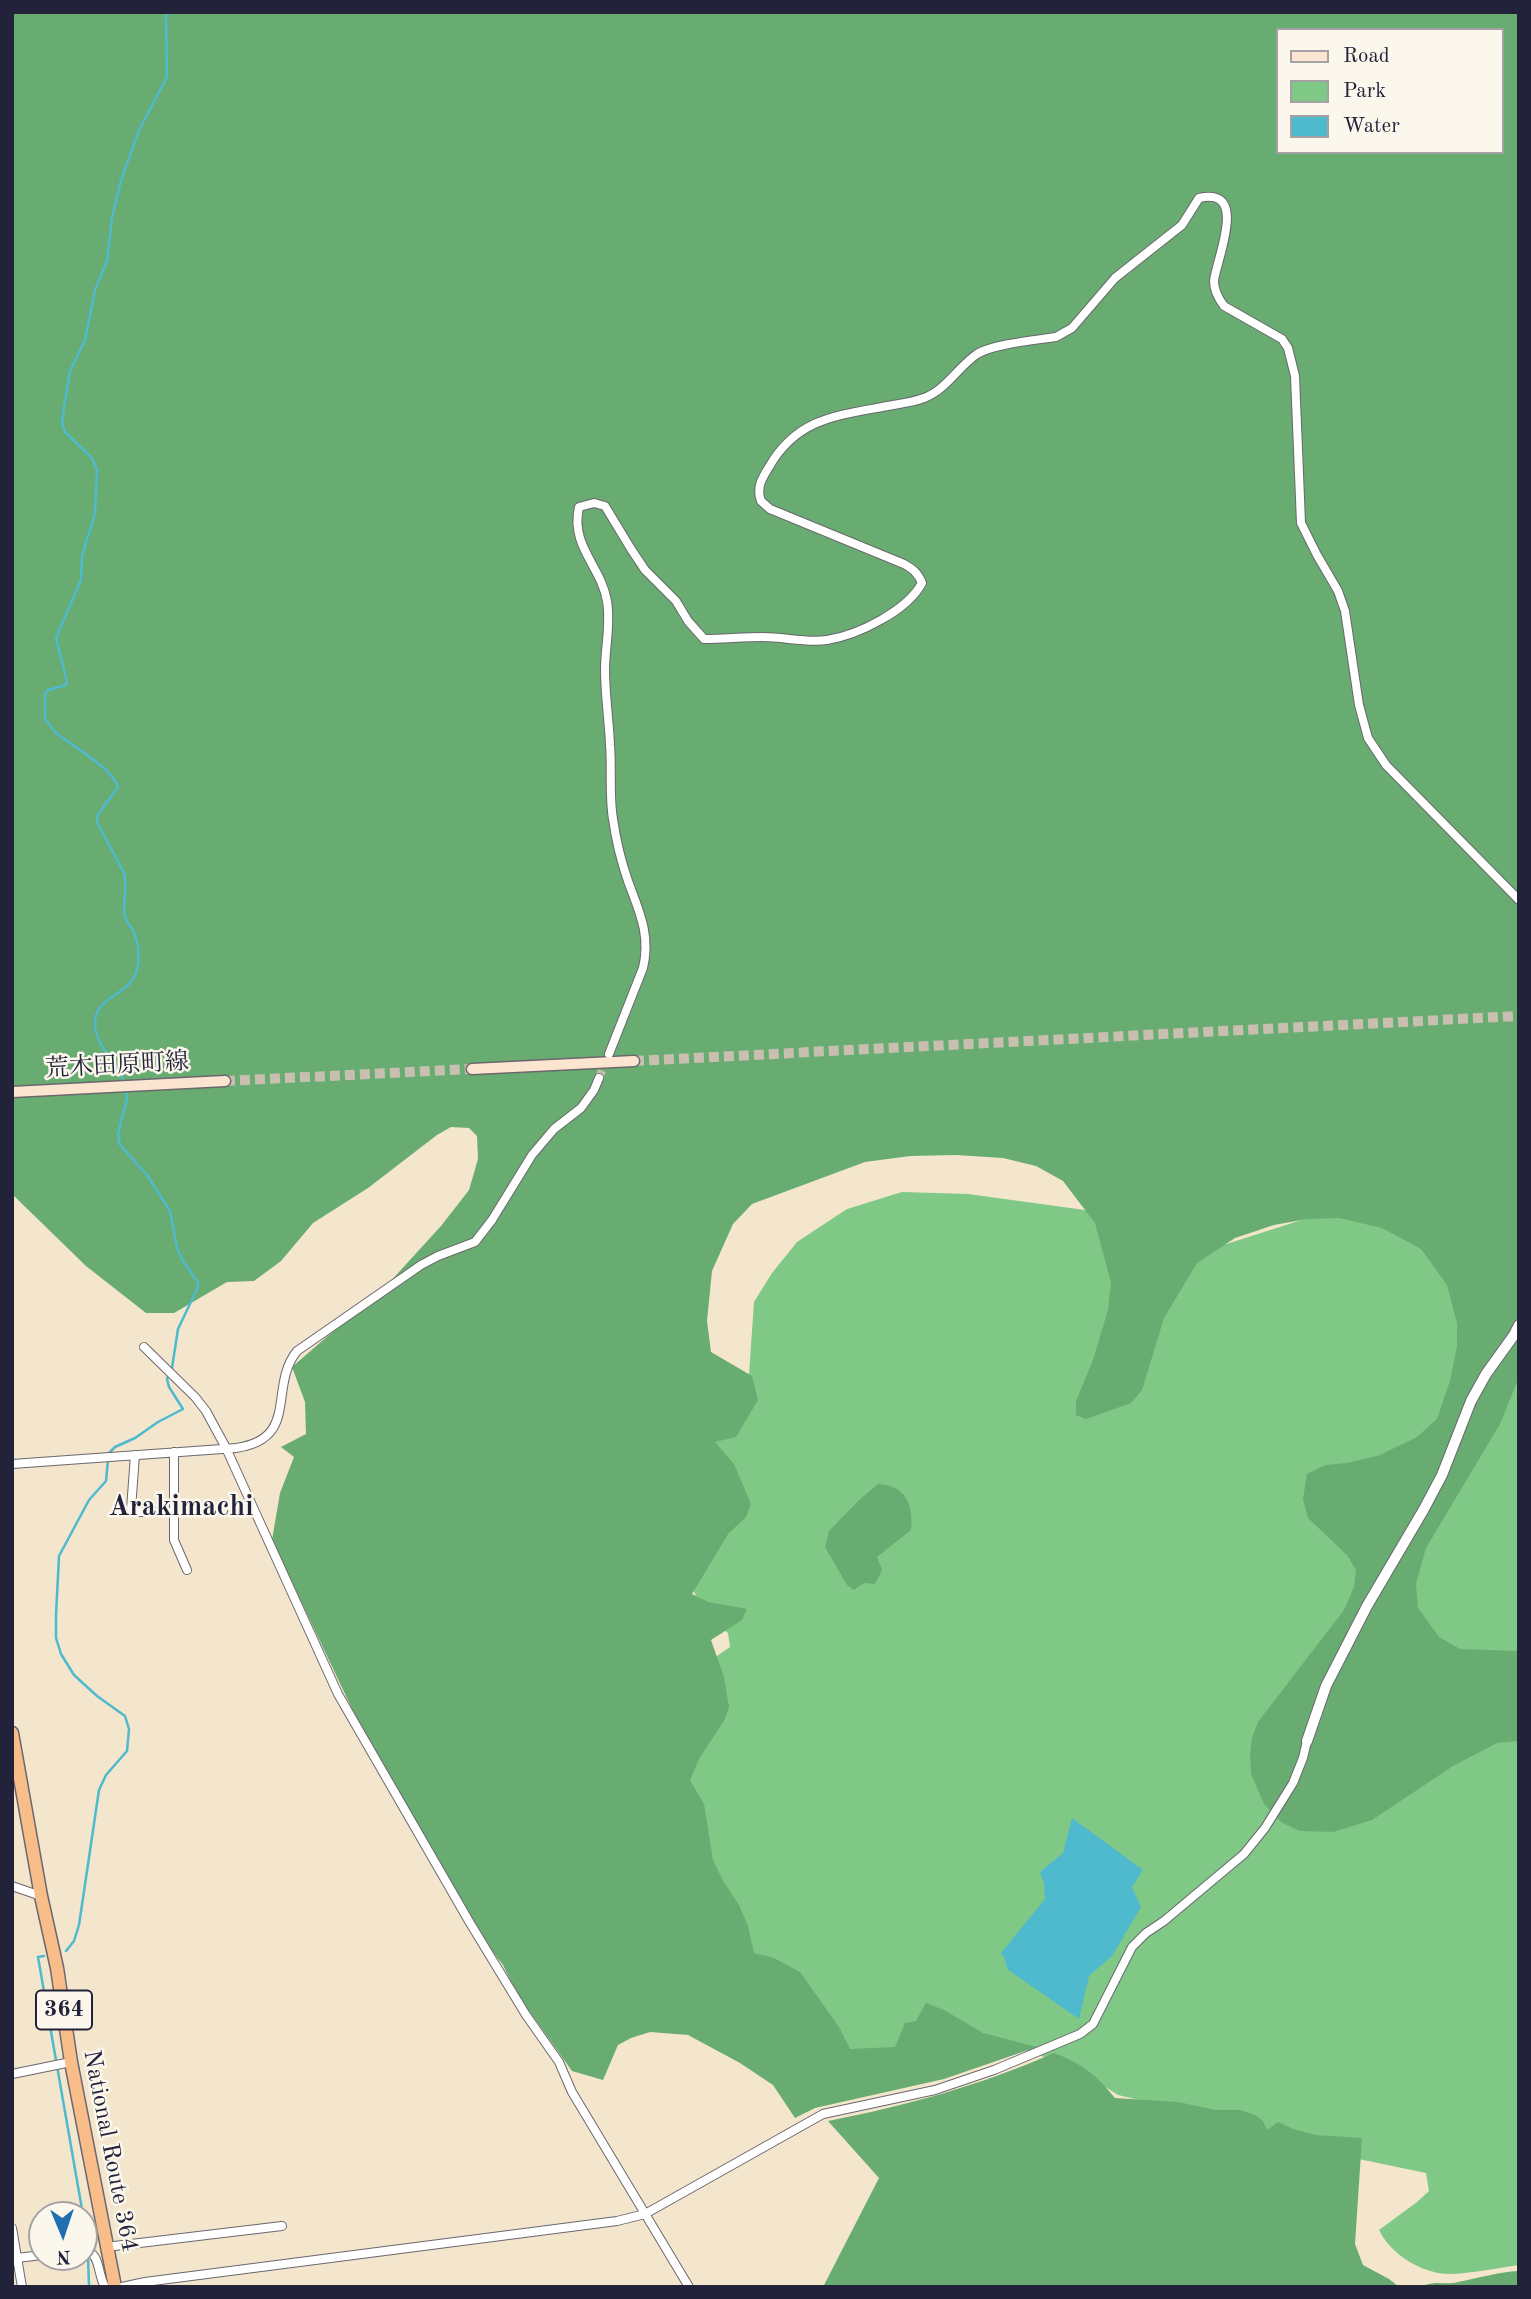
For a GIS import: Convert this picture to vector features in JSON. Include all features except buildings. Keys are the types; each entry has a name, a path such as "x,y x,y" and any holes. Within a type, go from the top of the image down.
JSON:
{"highway":[{"name":"National Route 364","path":"12,1733 41,1896 57,1968 71,2062 115,2287"}],"main road":[{"path":"472,1069 634,1062"},
{"name":"荒木田原町線","path":"12,1092 225,1081"}],"street":[{"path":"609,1054 643,968 646,934 643,918 628,880 612,816 605,684 609,623 607,603 603,584 582,546 577,531 579,508 594,503 606,506 624,540 638,559 676,601 688,621 704,639 763,637 825,640 860,631 909,599 922,583 920,577 916,571 904,564 770,509 761,501 759,487 762,478 780,449 801,429 826,419 927,397 978,354 989,349 1056,337 1066,332 1086,314 1115,278 1181,225 1199,198 1208,196 1217,198 1224,207 1228,222 1214,279 1219,299 1224,306 1282,339 1292,359 1301,523 1338,591 1345,611 1359,705 1368,738 1385,765 1519,900"},
{"path":"12,1464 249,1446 269,1435 274,1428 290,1359 297,1351 421,1265 475,1242 492,1220 527,1161 554,1129 581,1108 599,1078"},
{"path":"122,2287 617,2221 645,2214 823,2113 935,2090 995,2070 1080,2034 1093,2024 1132,1947 1244,1854 1265,1828 1293,1783 1326,1686 1367,1606 1436,1487 1471,1401 1519,1325"},
{"path":"144,1347 206,1410 226,1448 338,1694 470,1923 526,2015 559,2062 572,2092 689,2287"},
{"path":"174,1452 174,1540 187,1570"},
{"path":"135,1455 131,1509 174,1512"},
{"path":"12,1886 41,1896"},
{"path":"12,2074 71,2062"},
{"path":"106,2247 282,2226"},
{"path":"12,2228 22,2287"},
{"path":"17,2258 28,2257"},
{"path":"98,2268 105,2287"}],"green space":[{"path":"12,12 1519,12 1519,1377 1500,1424 1426,1548 1416,1583 1418,1608 1439,1637 1460,1649 1519,1651 1519,1741 1497,1743 1453,1766 1372,1820 1333,1832 1300,1831 1281,1822 1264,1804 1251,1774 1252,1738 1258,1722 1344,1610 1354,1587 1356,1570 1347,1555 1308,1518 1303,1499 1307,1474 1325,1465 1380,1455 1417,1437 1437,1419 1450,1381 1457,1347 1457,1323 1447,1285 1421,1249 1382,1228 1339,1218 1307,1219 1274,1225 1235,1238 1197,1263 1164,1318 1142,1390 1131,1403 1086,1419 1076,1415 1076,1401 1093,1360 1108,1310 1111,1283 1095,1223 1063,1181 1036,1166 1003,1158 910,1156 865,1162 752,1204 733,1224 712,1271 707,1321 711,1352 752,1376 758,1400 736,1437 715,1442 734,1464 751,1504 746,1517 728,1534 692,1594 708,1602 747,1609 742,1620 711,1640 724,1677 729,1707 725,1719 699,1759 690,1780 704,1804 713,1860 739,1905 748,1926 754,1953 774,1958 800,1972 839,2027 850,2049 895,2047 905,2023 916,2021 926,2003 944,2010 983,2033 1037,2047 944,2079 815,2108 795,2118 773,2085 740,2063 688,2035 650,2032 631,2038 618,2045 603,2080 572,2071 517,1994 503,1965 486,1943 355,1715 272,1540 280,1493 294,1457 281,1447 306,1434 305,1402 292,1367 388,1284 441,1226 469,1190 478,1159 477,1136 469,1128 451,1127 437,1135 368,1188 313,1223 281,1261 254,1281 227,1282 174,1313 146,1313 86,1266 12,1194"},
{"path":"1519,1143 1519,2265 1452,2274 1430,2271 1409,2262 1392,2248 1379,2230 1429,2191 1426,2173 1325,2152 1195,2113 1118,2095 1080,2071 975,2030 907,2050 853,2058 747,1967 649,1681 701,1667 730,1647 728,1633 707,1616 692,1588 696,1454 748,1389 754,1302 772,1273 797,1242 847,1209 902,1192 968,1194 1114,1214 1192,1255 1358,1202"},
{"path":"878,1484 895,1488 906,1498 911,1513 911,1530 877,1557 882,1570 875,1584 864,1583 854,1590 847,1585 825,1547 829,1531"},
{"path":"1054,2053 1088,2071 1115,2098 1178,2102 1216,2110 1240,2110 1255,2115 1263,2121 1267,2130 1278,2122 1316,2135 1362,2138 1355,2244 1363,2265 1399,2287 823,2287 879,2178 828,2121 943,2093"},
{"path":"1519,2271 1519,2287 1420,2287 1431,2283 1453,2283"}],"water":[{"path":"1072,1818 1143,1870 1132,1887 1141,1907 1112,1956 1089,1976 1079,2019 1007,1969 1001,1953 1045,1899 1040,1872 1063,1853"}],"waterway":[{"path":"124,1083 100,1042 95,1026 99,1008 132,981 138,963 137,940 125,916 124,873 97,822 97,816 118,787 99,764 55,732 45,719 45,694 48,690 66,685 67,682 56,638 81,580 82,556 95,513 97,470 92,458 65,432 62,423 70,371 85,340 95,290 107,261 112,218 121,180 139,130 167,77 166,12"},
{"path":"108,1454 115,1447 183,1409 167,1379 172,1368 178,1329 198,1287 198,1282 177,1248 170,1211 147,1175 120,1145 118,1134 127,1099 126,1090"},
{"path":"66,1951 74,1941 79,1925 99,1790 106,1775 127,1751 129,1729 125,1716 74,1675 61,1654 56,1638 59,1556 89,1500 106,1481 108,1460"},
{"path":"44,1956 38,1957 81,2201"},
{"path":"88,2271 89,2287"}],"tunnel":[{"path":"634,1061 1519,1016"},
{"path":"599,1078 607,1058"},
{"path":"225,1081 472,1069"}],"district":[{"name":"Arakimachi","path":"181,1508"}]}
